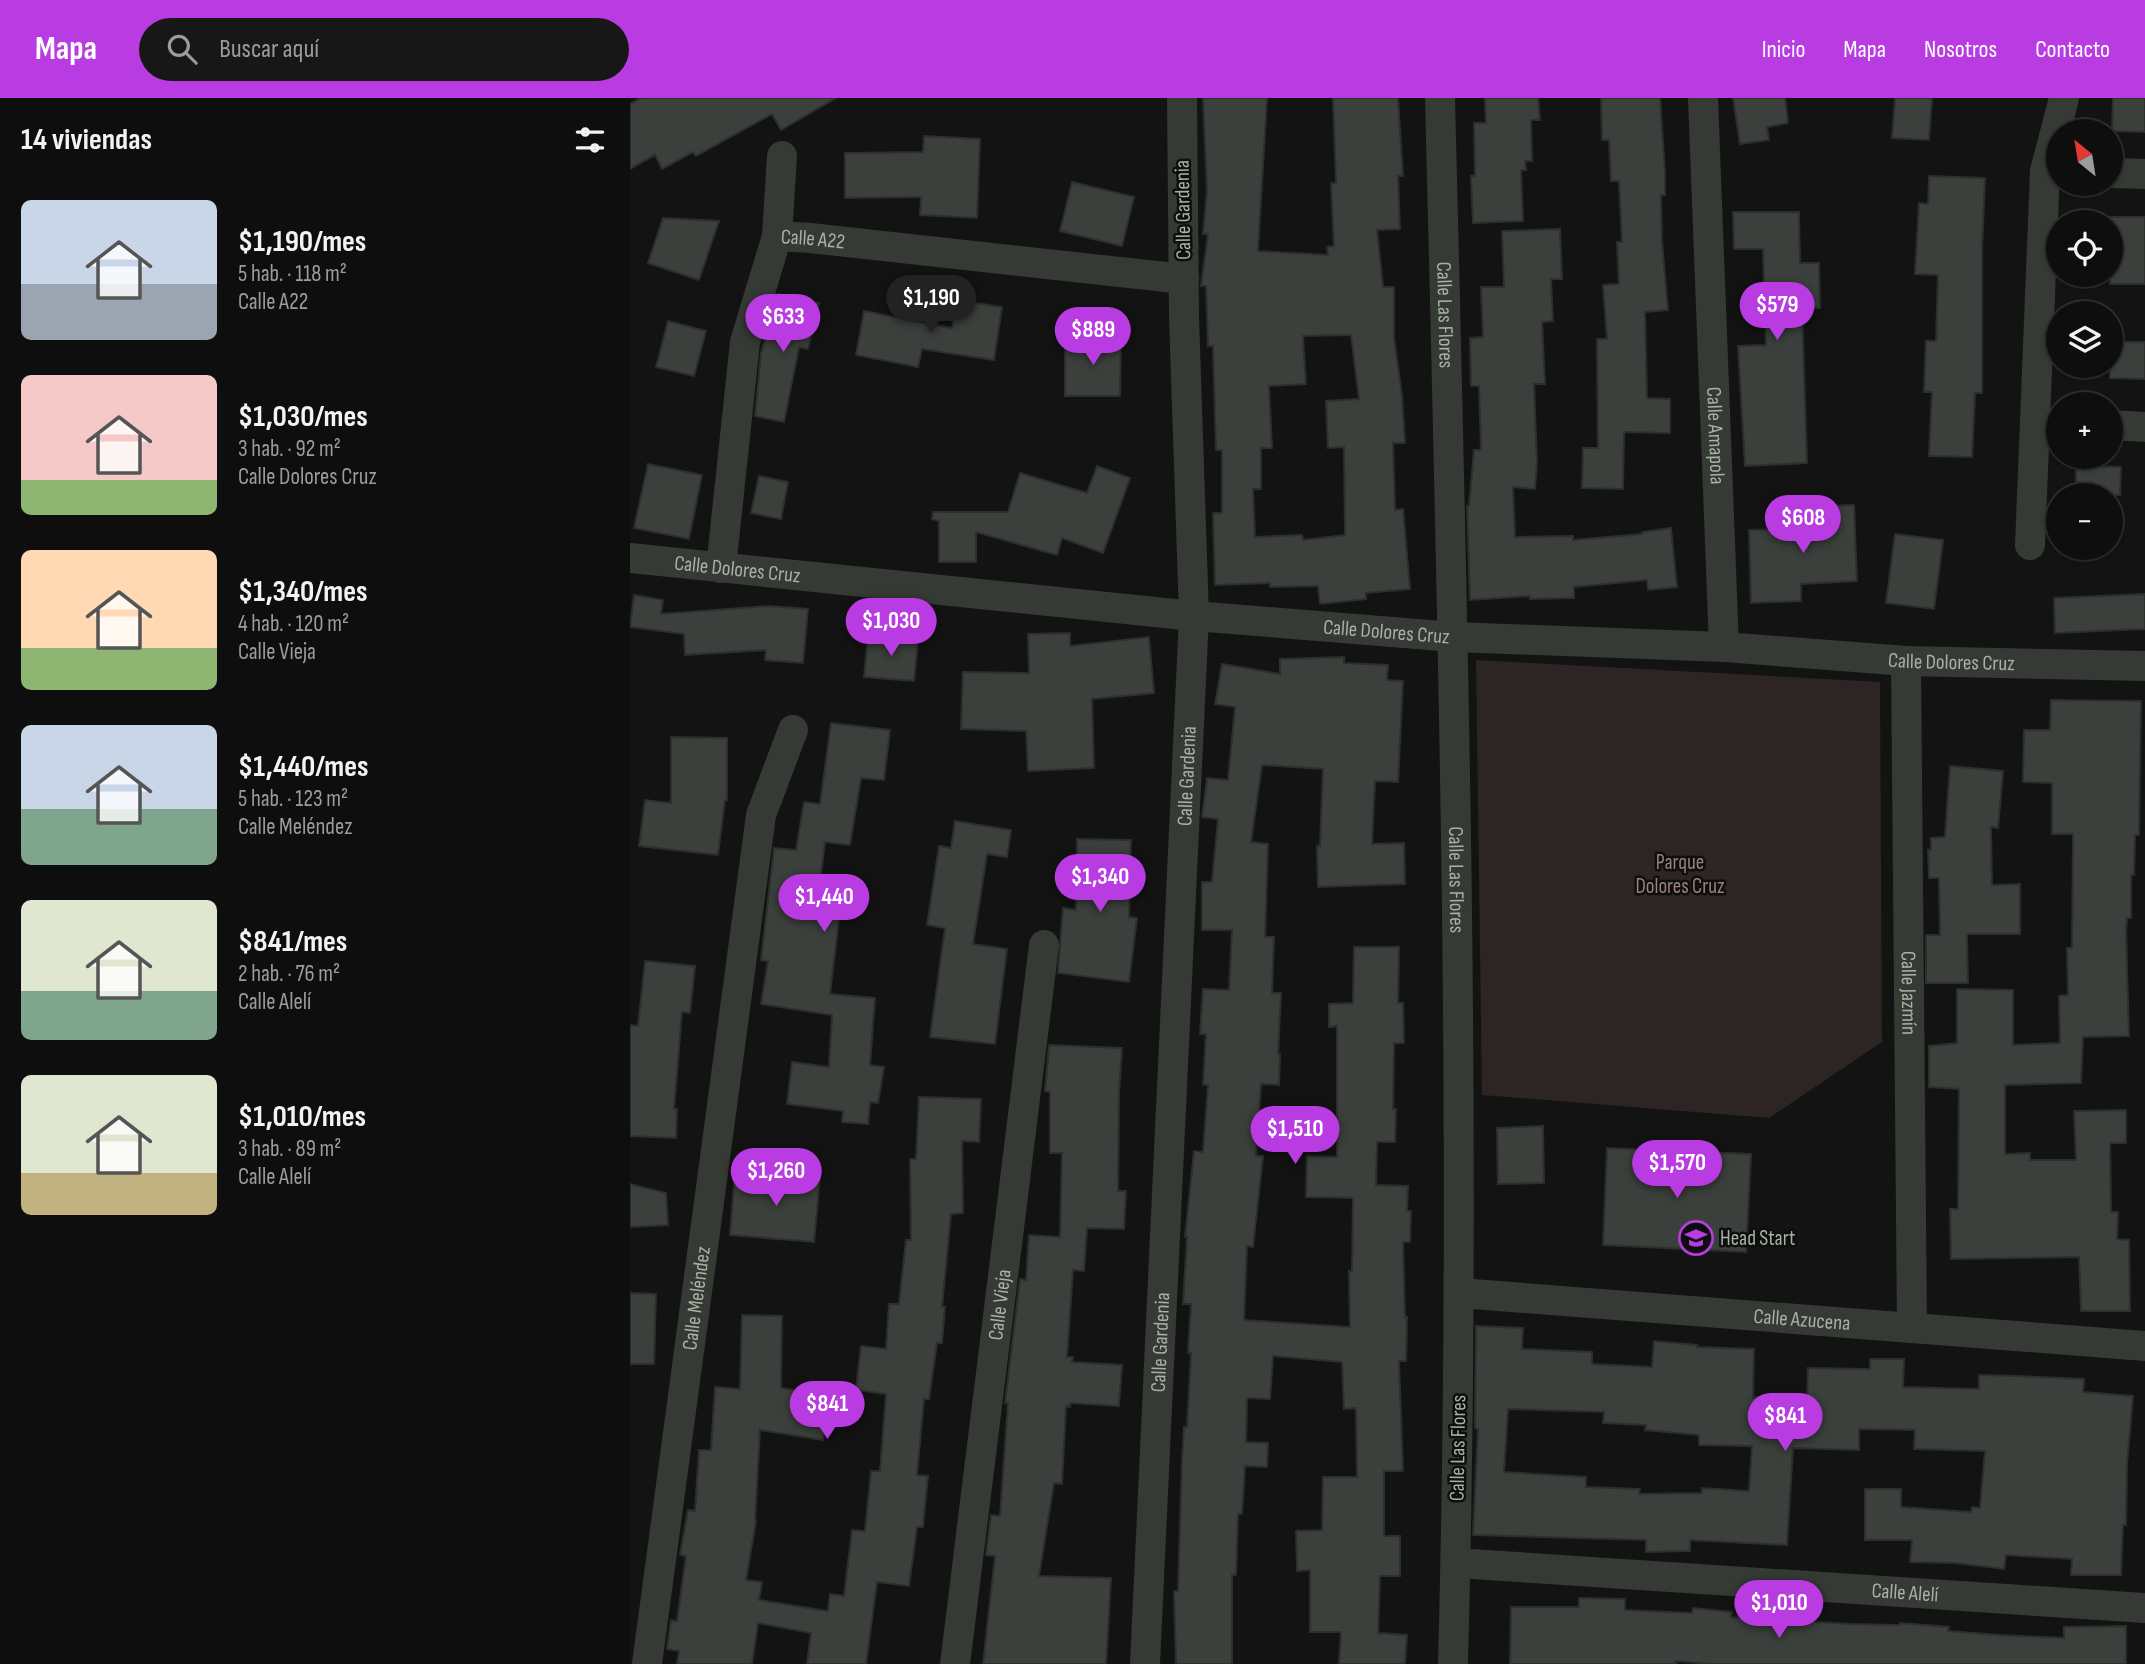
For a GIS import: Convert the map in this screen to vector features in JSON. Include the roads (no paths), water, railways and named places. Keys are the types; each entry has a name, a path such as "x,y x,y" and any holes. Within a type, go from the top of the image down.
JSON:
{"street":[{"name":"Calle Gardenia","path":"1145,1664 1194,616 1184,279 1182,98"},
{"name":"Calle Las Flores","path":"1440,98 1454,637 1460,1293 1453,1664"},
{"name":"Calle Amapola","path":"1703,98 1724,647"},
{"path":"2060,119 2064,98"},
{"path":"777,236 782,156"},
{"path":"2123,173 2145,174"},
{"path":"2047,392 2051,196"},
{"name":"Calle A22","path":"721,568 745,342 777,236 1184,279"},
{"path":"2030,545 2046,423"},
{"path":"2123,426 2145,427"},
{"name":"Calle Dolores Cruz","path":"630,558 1194,616 1454,637 1724,647 1906,661 2145,666"},
{"name":"Calle Jazmín","path":"1906,661 1912,1328"},
{"name":"Calle Meléndez","path":"647,1664 761,815 793,730"},
{"name":"Calle Vieja","path":"955,1664 1044,945"},
{"name":"Calle Azucena","path":"1460,1293 2145,1346"},
{"name":"Calle Alelí","path":"1456,1563 2145,1608"}],"place":[{"name":"Head Start","path":"1696,1238"}],"park label":[{"name":"Parque Dolores Cruz","path":"1680,874"}]}
